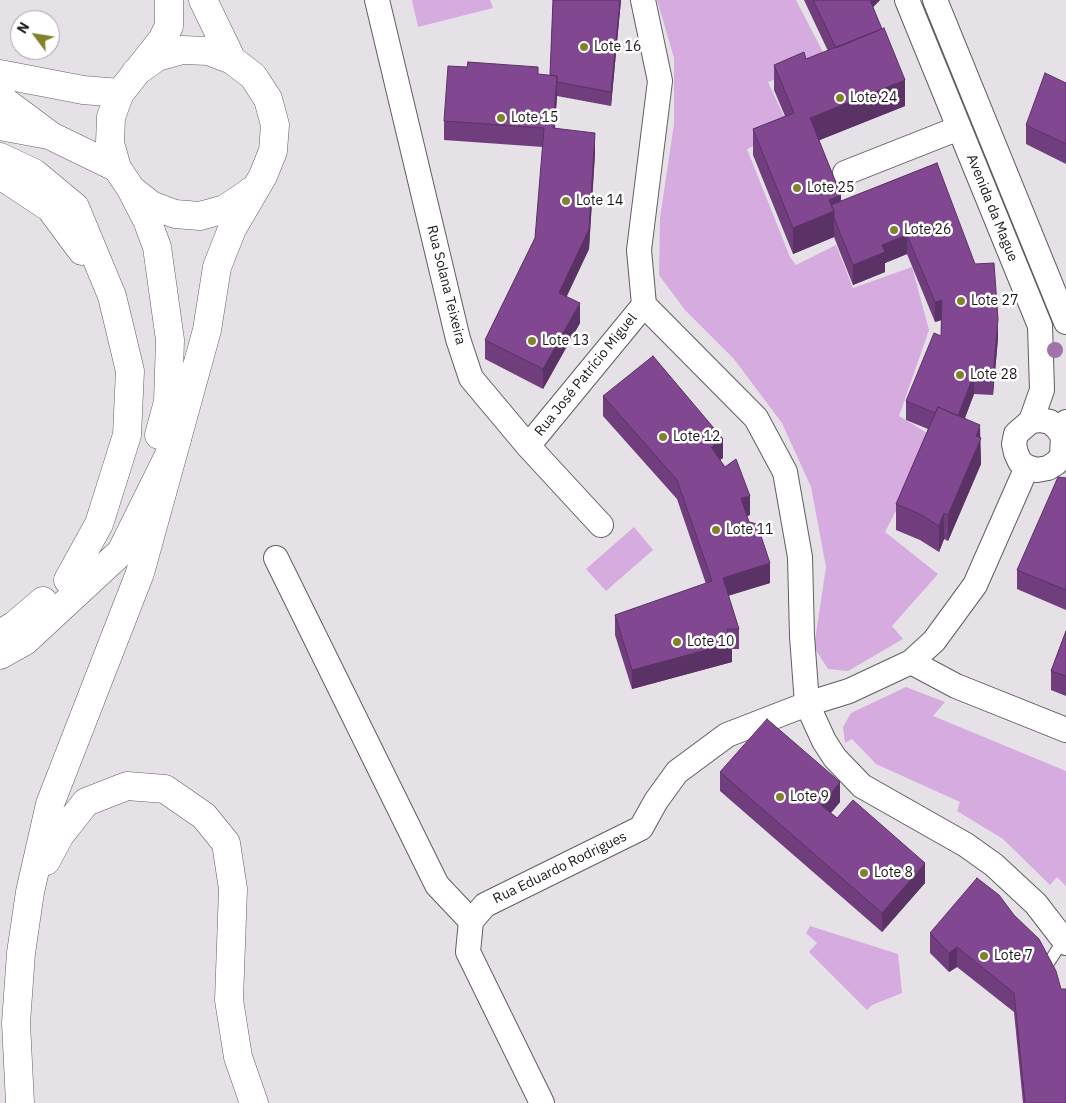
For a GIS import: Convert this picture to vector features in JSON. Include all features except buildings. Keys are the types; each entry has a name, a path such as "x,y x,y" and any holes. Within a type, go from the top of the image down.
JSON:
{"main road":[{"path":"0,634 68,580 114,534 147,478 168,402 170,340 157,247 147,220 124,179 110,143 111,117 128,82 162,40 169,26 169,0"},
{"path":"203,0 232,60"},
{"path":"0,74 84,90 128,82 157,57 182,50 208,51 232,60 253,76 268,99 275,125 273,151 263,176 232,229 216,267 207,330 140,573 50,804 30,892 22,953 16,1023 20,1103"},
{"path":"0,58 40,81"},
{"path":"0,98 51,136 124,179 151,205 175,214 200,216 225,209 246,196 263,176"},
{"path":"0,126 51,136"},
{"path":"0,157 34,173 75,207 112,296 130,371 127,434 99,524 68,580"},
{"path":"0,175 50,208 78,245 112,296"},
{"path":"0,655 25,641 121,552 177,439"},
{"path":"30,892 60,835 86,802 127,786 166,789 204,816 226,843 233,889 229,1000 238,1057 254,1103"}],"street":[{"name":"Rua Solana Teixeira","path":"377,0 458,339 471,378 528,446 601,525"},
{"path":"643,0 660,82 639,250 644,305 756,418 785,472 800,557 802,636 807,704 824,741 835,758 862,786 966,845 994,864 1036,904 1065,941"},
{"name":"Avenida da Mague","path":"907,0 1040,326 1042,390 1031,421"},
{"name":"Avenida da Mague","path":"935,0 1066,322"},
{"path":"845,173 959,128"},
{"name":"Rua José Patrício Miguel","path":"528,446 644,305"},
{"path":"1041,420 1050,422 1057,428 1064,443 1056,463 1048,468 1037,470 1026,467 1020,462 1014,444 1016,434 1031,421 1041,420"},
{"name":"Rua Eduardo Rodrigues","path":"471,921 485,905 641,828 656,801 677,772 727,735 807,704 849,691 911,662 934,641 975,585 1026,467"},
{"path":"276,558 437,885 471,921 468,952 542,1103"},
{"path":"911,662 956,686 1066,730"}],"lane":[{"path":"1046,967 1065,941"}],"shaded area":[{"path":"412,0 490,0 493,8 418,27"},
{"path":"657,0 796,0 827,60 768,82 790,129 747,149 790,257 796,265 836,245 853,288 912,267 929,330 899,416 934,437 885,532 938,574 892,626 903,639 848,671 828,669 814,647 826,567 811,487 782,423 734,359 685,310 659,275 660,218 674,124 674,58"},
{"path":"634,527 653,550 606,591 586,569"},
{"path":"906,687 945,702 933,716 1066,771 1066,886 1057,877 1050,885 1003,839 957,811 960,802 876,764 852,739 845,743 843,727 851,713"},
{"path":"810,926 898,954 902,993 872,1005 867,1010 809,952 817,943 806,933"}],"place":[{"name":"Lote 16","path":"584,47"},
{"name":"Lote 24","path":"840,98"},
{"name":"Lote 15","path":"501,118"},
{"name":"Lote 25","path":"797,188"},
{"name":"Lote 14","path":"566,201"},
{"name":"Lote 26","path":"894,230"},
{"name":"Lote 27","path":"961,301"},
{"name":"Lote 13","path":"532,341"},
{"name":"Lote 28","path":"960,375"},
{"name":"Lote 12","path":"663,437"},
{"name":"Lote 11","path":"716,530"},
{"name":"Lote 10","path":"677,642"},
{"name":"Lote 9","path":"780,797"},
{"name":"Lote 8","path":"864,873"},
{"name":"Lote 7","path":"984,956"}]}
